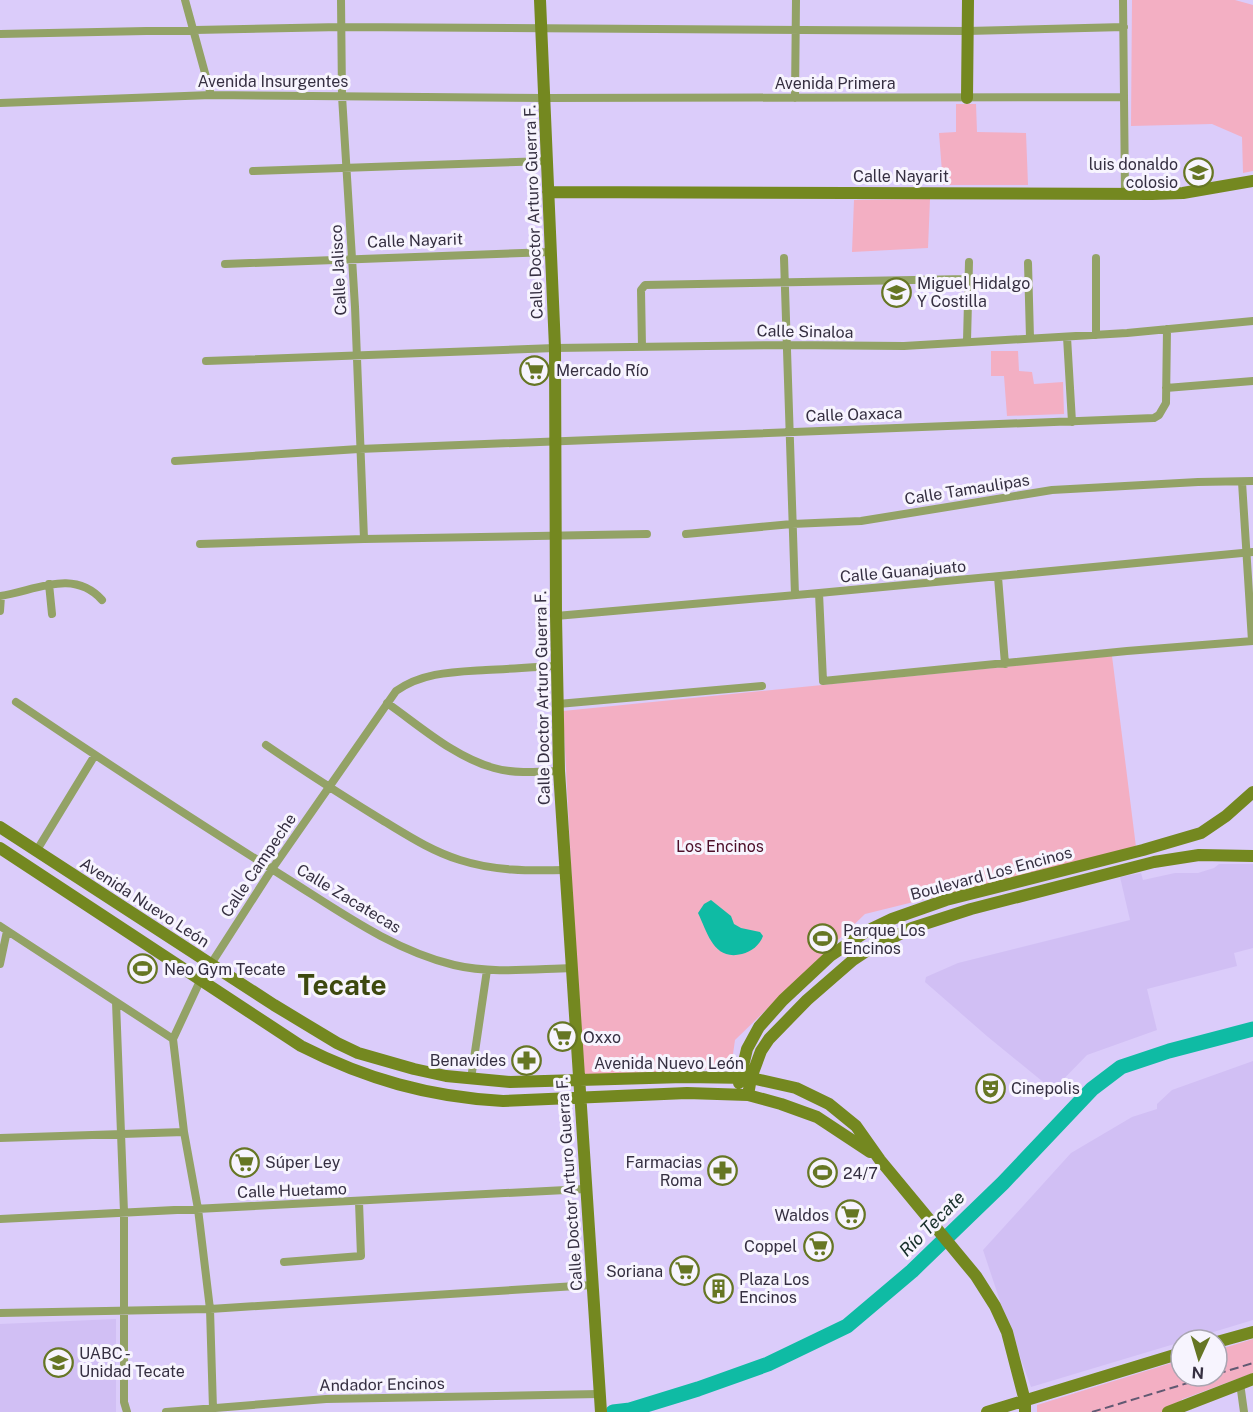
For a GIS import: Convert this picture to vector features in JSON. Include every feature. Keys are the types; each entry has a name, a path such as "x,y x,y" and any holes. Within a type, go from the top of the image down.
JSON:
{"street":[{"path":"185,0 211,94"},
{"name":"Calle Jalisco","path":"341,0 342,96 353,258 364,539"},
{"name":"Calle Doctor Arturo Guerra F.","path":"540,0 555,348 556,666 559,771 601,1412"},
{"path":"795,98 796,0"},
{"path":"967,98 968,0"},
{"path":"1123,0 1125,194"},
{"path":"0,34 341,27 968,30 1124,27"},
{"name":"Avenida Insurgentes","path":"0,103 211,94 545,98"},
{"name":"Avenida Primera","path":"545,98 1124,97"},
{"path":"253,171 548,161"},
{"name":"Calle Nayarit","path":"548,192 1125,194 1183,193 1253,182"},
{"name":"Calle Nayarit","path":"225,264 551,252"},
{"path":"784,258 795,596"},
{"path":"1096,258 1096,335"},
{"path":"967,341 969,262"},
{"path":"1028,263 1030,338"},
{"path":"642,347 641,290 648,284 785,284 968,279"},
{"name":"Calle Sinaloa","path":"206,361 555,348 904,346 1096,335 1253,321"},
{"path":"1167,329 1166,388 1253,381"},
{"path":"1067,336 1072,422"},
{"name":"Calle Oaxaca","path":"175,461 359,449 1154,418 1166,404 1166,388"},
{"name":"Calle Tamaulipas","path":"686,534 792,524 861,521 1052,490 1253,481"},
{"path":"819,593 823,681 1252,641 1250,552 1242,482"},
{"path":"200,544 647,534"},
{"name":"Calle Guanajuato","path":"556,616 795,596 1250,552"},
{"path":"998,577 1005,663"},
{"path":"0,611 0,596 64,582 77,585 96,594 102,600"},
{"path":"49,584 52,614"},
{"name":"Calle Campeche","path":"173,1039 200,981 272,869 396,691 409,682 447,672 556,666"},
{"path":"558,704 762,686"},
{"name":"Calle Zacatecas","path":"16,702 272,869 390,941 421,955 444,962 487,970 572,968"},
{"path":"387,703 449,746 496,769 523,772 559,771"},
{"path":"266,745 328,787 424,845 459,860 490,867 528,871 565,870"},
{"path":"37,850 95,755"},
{"name":"Boulevard Los Encinos","path":"743,1095 747,1049 759,1028 783,1000 830,956 867,931 922,908 968,894 1152,848 1201,833 1226,816 1253,792"},
{"name":"Avenida Nuevo León","path":"0,827 211,965 337,1043 358,1053 414,1069 471,1079 510,1082 745,1078 796,1088 830,1104 856,1126 880,1160"},
{"name":"Avenida Nuevo León","path":"0,848 301,1046 329,1060 398,1085 423,1092 472,1100 503,1101 687,1093 743,1095 781,1104 817,1117 841,1131 880,1160"},
{"name":"Boulevard Los Encinos","path":"745,1078 770,1039 807,1000 853,960 871,948 912,928 971,909 1165,860 1199,855 1253,856"},
{"path":"968,894 971,909"},
{"path":"0,964 3,929 173,1039 210,1309 213,1409"},
{"path":"471,1079 487,970"},
{"path":"116,1002 124,1212 124,1402 127,1412"},
{"path":"0,1138 184,1132"},
{"path":"880,1160 976,1276 995,1306 1007,1332 1025,1407"},
{"name":"Calle Huetamo","path":"0,1219 585,1189"},
{"path":"284,1262 361,1256 359,1202"},
{"path":"0,1313 210,1309 592,1285"},
{"path":"1229,1339 1253,1332"},
{"path":"987,1412 1025,1407 1169,1357"},
{"path":"1169,1412 1247,1381 1244,1412"},
{"name":"Andador Encinos","path":"166,1412 326,1399 599,1394"}],"shaded area":[{"path":"1219,864 1253,864 1253,948 1234,953 1237,966 1147,989 1157,1030 1087,1055 1053,1090 925,982 926,977 958,963 1130,920 1120,877 1141,873 1143,880 1175,873 1198,873"},
{"path":"711,900 731,916 734,924 760,932 762,939 752,950 732,955 725,954 713,944 698,913 704,904"},
{"path":"1253,1061 1253,1320 1227,1328 1169,1328 1169,1346 1031,1387 983,1250 1071,1153 1132,1117 1157,1109 1157,1104 1172,1090"},
{"name":"UABC - Unidad Tecate","path":"116,1319 116,1412 0,1412 0,1324"}],"green space":[{"path":"1132,0 1235,0 1253,5 1253,171 1243,173 1242,137 1212,124 1131,126"},
{"path":"956,104 976,104 977,132 1026,133 1028,185 943,185 939,133 956,132"},
{"path":"930,199 928,248 852,252 854,200"},
{"path":"991,351 1018,351 1019,371 1032,372 1034,384 1063,382 1064,414 1007,416 1004,376 991,376"},
{"name":"Los Encinos","path":"1112,656 1136,847 865,914 735,1040 731,1068 582,1076 563,711"},
{"path":"1253,1339 1253,1373 1229,1382 1229,1346"},
{"path":"1169,1364 1169,1388 1213,1388 1183,1399 1164,1412 1037,1412 1037,1405"}],"waterway":[{"name":"Río Tecate","path":"613,1412 630,1410 698,1389 768,1364 847,1326 912,1271 1003,1183 1092,1089 1121,1067 1169,1051 1253,1029"}],"railway":[{"path":"1229,1370 1253,1363"},
{"path":"1092,1412 1171,1388"}],"place":[{"name":"luis donaldo colosio","path":"1199,173"},
{"name":"Miguel Hidalgo Y Costilla","path":"896,292"},
{"name":"Mercado Río","path":"535,370"},
{"name":"Parque Los Encinos","path":"822,939"},
{"name":"Neo Gym Tecate","path":"143,969"},
{"name":"Oxxo","path":"562,1037"},
{"name":"Benavides","path":"527,1060"},
{"name":"Cinepolis","path":"990,1088"},
{"name":"Súper Ley","path":"244,1162"},
{"name":"Farmacias Roma","path":"723,1171"},
{"name":"24/7","path":"822,1173"},
{"name":"Waldos","path":"850,1215"},
{"name":"Coppel","path":"818,1246"},
{"name":"Soriana","path":"684,1271"},
{"name":"Plaza Los Encinos","path":"718,1288"},
{"name":"UABC - Unidad Tecate","path":"58,1362"}],"district":[{"name":"Tecate","path":"342,985"}]}
